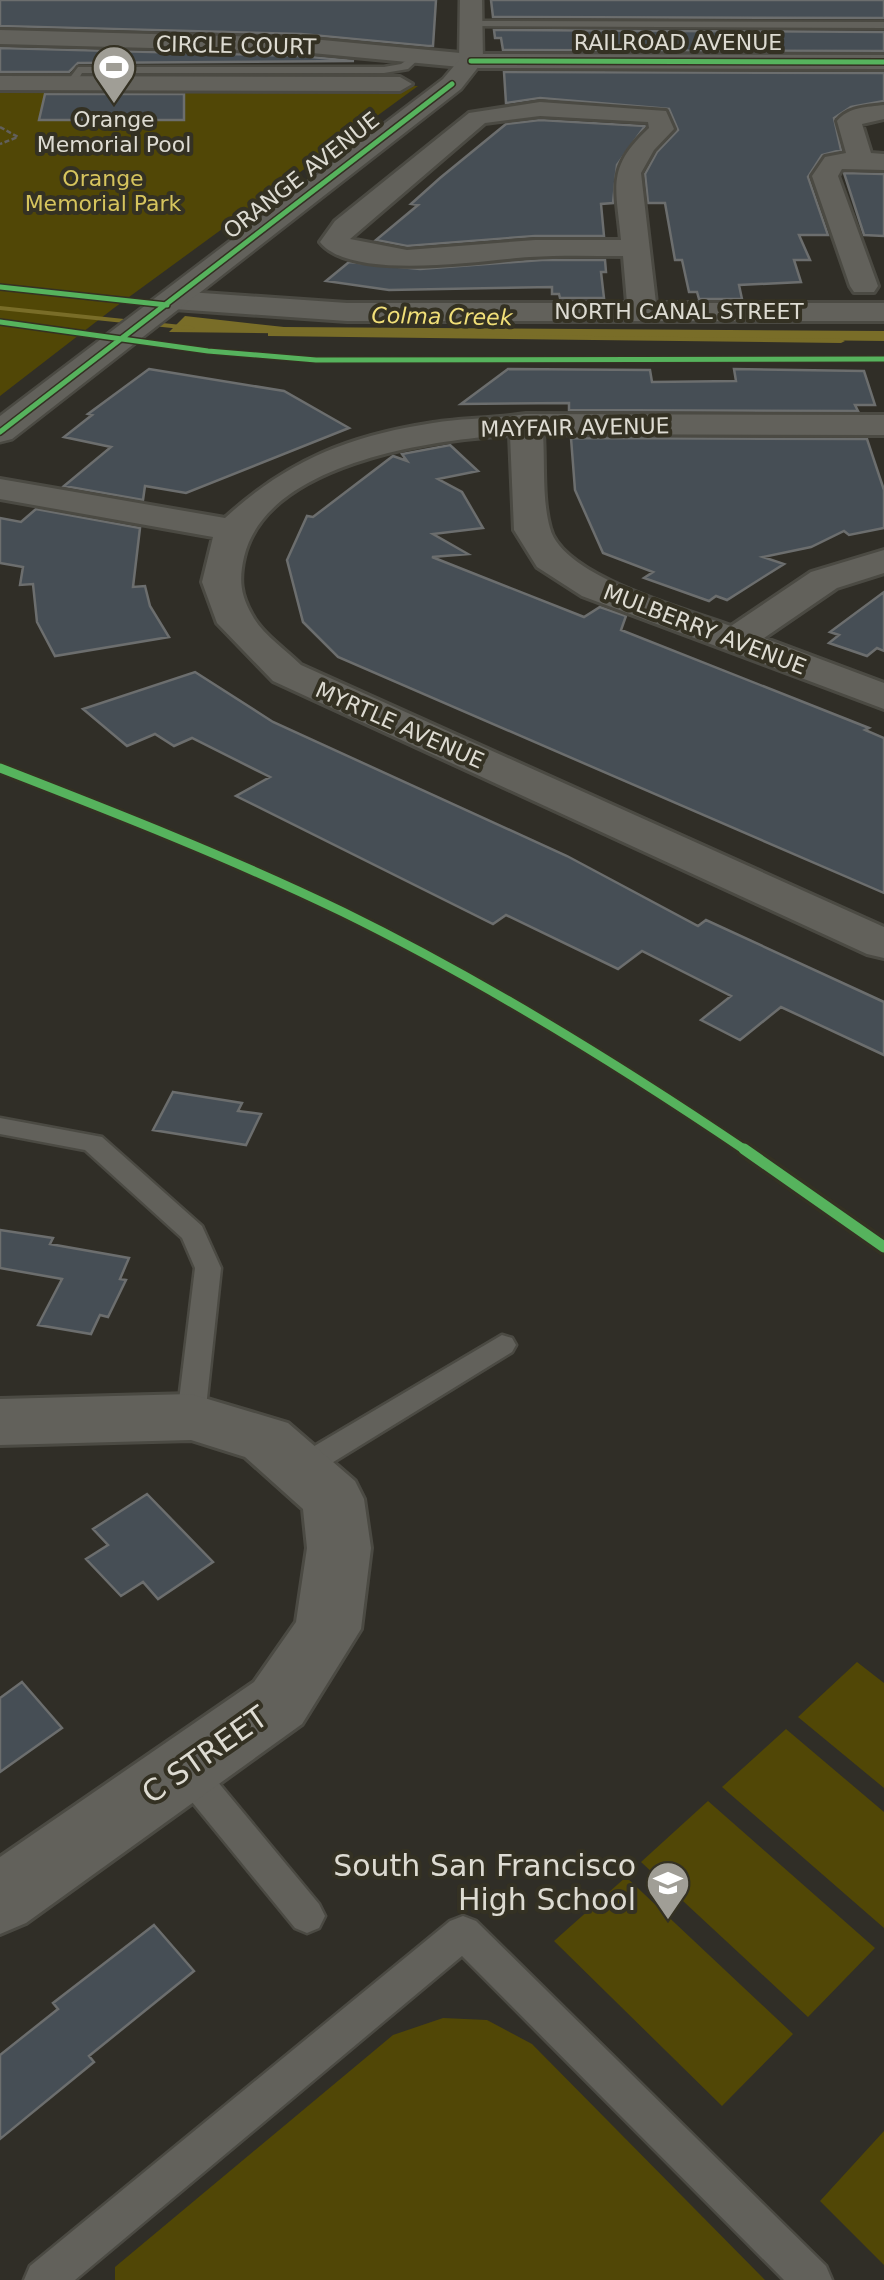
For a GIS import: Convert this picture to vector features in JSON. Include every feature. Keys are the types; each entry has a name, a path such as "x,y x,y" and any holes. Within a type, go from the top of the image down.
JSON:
{"street":[{"path":"0,83 303,86 462,72 472,12"},
{"name":"CIRCLE COURT","path":"0,36 164,44 301,45 416,58 462,72"},
{"name":"RAILROAD AVENUE","path":"462,72 884,62"},
{"name":"ORANGE AVENUE","path":"0,432 462,72"},
{"path":"637,248 533,248 432,257 355,252 334,242 345,227 477,118 493,112 630,112 658,116 662,129 644,146 628,174 637,248 642,311"},
{"path":"864,286 825,176 834,162 872,160 848,121 884,112"},
{"name":"NORTH CANAL STREET","path":"155,314 884,312"},
{"name":"MAYFAIR AVENUE","path":"233,530 282,486 350,454 448,431 526,424 884,425"},
{"name":"MULBERRY AVENUE","path":"526,424 532,530 550,559 595,588 884,697"},
{"path":"0,490 233,530"},
{"name":"MYRTLE AVENUE","path":"233,530 220,582 236,623 287,674 884,944"},
{"path":"736,640 824,580 884,560"},
{"name":"C STREET","path":"0,1422 191,1417 266,1440 334,1499 339,1548 328,1629 278,1703 0,1899"}],"lane":[{"path":"472,12 884,25"},
{"path":"71,83 78,70 384,70 404,67 416,58"},
{"path":"0,1126 92,1143 193,1233 208,1268 191,1417"},
{"path":"299,1468 502,1345"},
{"path":"186,1769 307,1916"},
{"path":"44,2280 464,1933 812,2280"}],"path":[{"path":"0,127 18,137 0,144"}],"green space":[{"name":"Orange Memorial Park","path":"418,86 114,308 0,396 0,87"},
{"path":"857,1662 884,1683 884,1788 798,1717"},
{"path":"786,1729 884,1812 884,1928 722,1787"},
{"path":"708,1801 875,1948 808,2017 641,1862"},
{"path":"626,1877 793,2034 722,2106 554,1941"},
{"path":"443,2018 487,2020 532,2044 765,2280 115,2280 115,2267 393,2035"},
{"path":"884,2131 884,2265 820,2201"}],"shaded area":[{"path":"185,316 284,327 884,331 884,341 169,332"}],"building":[{"path":"0,0 436,0 433,46 428,46 301,34 0,26"},
{"path":"491,0 884,0 884,18 493,17"},
{"path":"494,30 884,32 884,51 503,50 501,38 495,38"},
{"path":"0,48 301,56 354,61 78,63 69,72 0,72"},
{"path":"504,72 884,73 884,101 851,107 834,118 841,150 822,155 808,177 828,235 799,235 810,260 794,260 801,282 739,285 742,299 699,299 697,292 689,292 682,260 675,260 665,203 648,203 645,174 657,152 678,130 669,109 540,98 506,103"},
{"name":"Orange Memorial Pool","path":"45,94 184,94 184,120 39,120"},
{"path":"540,120 645,126 617,165 613,203 601,204 604,236 535,236 407,246 376,240 418,205 411,204 440,178 506,124"},
{"path":"844,173 884,174 884,236 864,235"},
{"path":"542,260 605,260 606,272 601,272 604,298 560,298 559,294 552,294 552,287 389,290 326,281 349,262 420,269"},
{"path":"149,369 284,391 349,428 186,493 145,486 143,500 64,486 111,447 64,437"},
{"path":"508,369 650,370 652,382 736,381 734,369 864,371 875,405 855,405 858,411 569,410 569,403 461,404"},
{"path":"571,438 867,439 884,490 884,528 849,535 844,531 811,547 763,557 784,564 727,600 716,596 709,601 644,578 653,572 603,553 575,490"},
{"path":"450,445 478,471 438,479 462,492 483,528 433,534 468,554 432,557 584,617 600,607 626,616 621,630 869,728 865,730 884,738 884,893 338,657 303,622 287,560 307,516 313,517 393,456 407,461 402,454"},
{"path":"36,509 140,528 133,587 145,586 150,606 169,637 55,656 37,622 33,584 20,585 23,567 0,563 0,518 21,522"},
{"path":"884,592 884,651 877,648 867,656 829,643 839,635 830,632"},
{"path":"195,672 273,722 567,856 698,926 706,920 884,1002 884,1055 781,1007 740,1040 701,1020 731,996 642,951 618,969 506,915 493,924 236,796 270,777 192,738 174,746 155,734 127,746 83,709"},
{"path":"173,1092 242,1103 238,1111 261,1114 246,1145 153,1130"},
{"path":"0,1230 53,1238 50,1244 129,1258 120,1279 126,1280 108,1317 100,1315 91,1334 38,1325 62,1279 0,1268"},
{"path":"147,1494 213,1562 158,1599 143,1582 121,1596 86,1559 108,1545 93,1529"},
{"path":"22,1682 62,1728 0,1772 0,1698"},
{"path":"154,1925 194,1971 89,2056 94,2062 0,2139 0,2055 58,2009 53,2003"}],"waterway":[{"name":"Colma Creek","path":"0,308 191,328"},
{"name":"Colma Creek","path":"271,334 841,341"}],"cycle path":[{"path":"471,61 884,62"},
{"path":"0,432 452,84"},
{"path":"0,287 167,305"},
{"path":"0,322 208,351 316,360 884,359"},
{"path":"0,768 149,826 390,936 643,1082 884,1247"}],"place":[{"name":"Orange Memorial Pool","path":"114,105"},
{"name":"South San Francisco High School","path":"668,1921"}]}
